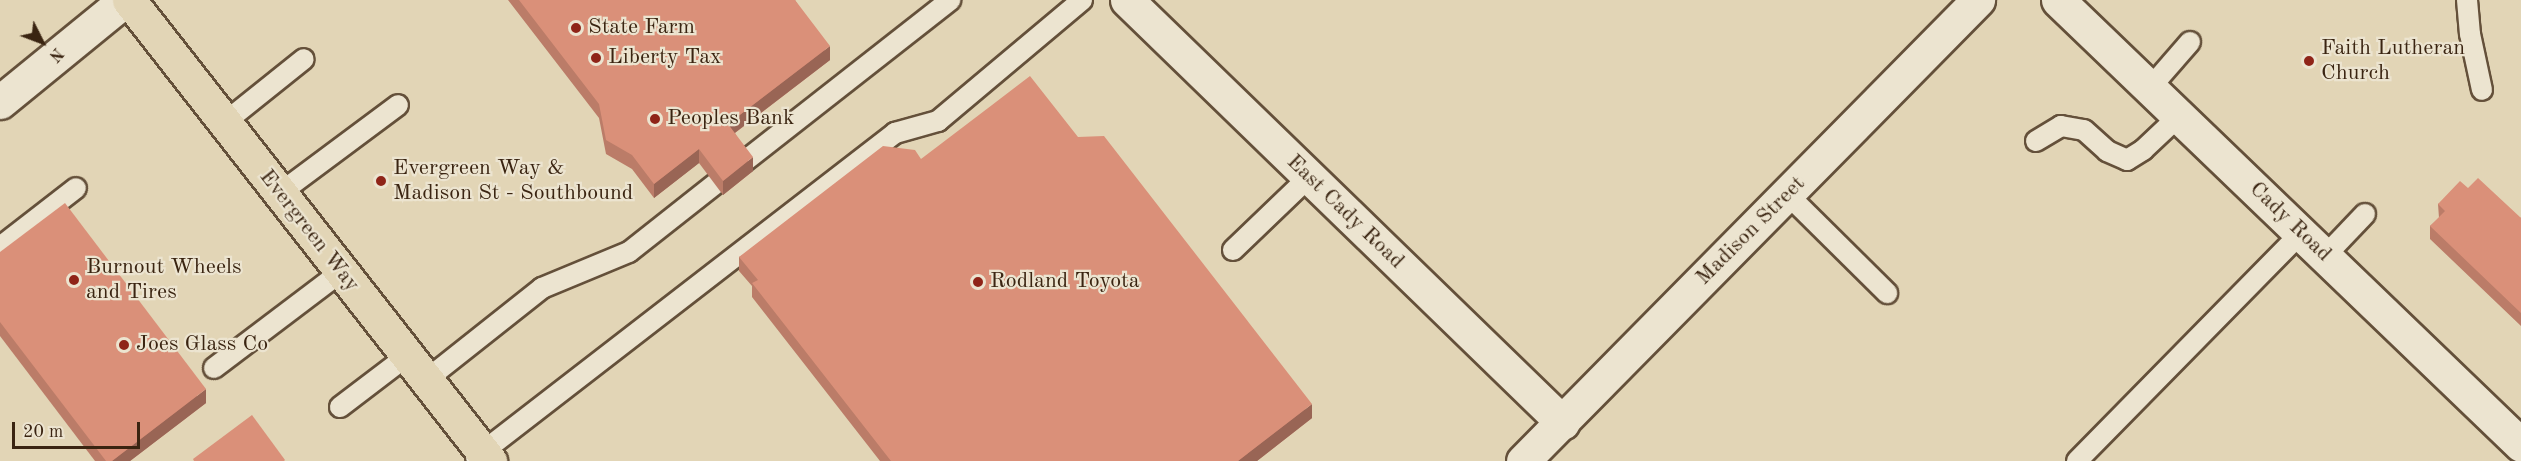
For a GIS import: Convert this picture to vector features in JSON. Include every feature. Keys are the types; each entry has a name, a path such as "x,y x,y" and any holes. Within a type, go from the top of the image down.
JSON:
{"main road":[{"name":"Evergreen Way","path":"127,0 417,368 482,458"}],"street":[{"path":"0,102 127,0"},
{"name":"East Cady Road","path":"1127,0 1563,423"},
{"name":"Madison Street","path":"1527,460 1978,0"},
{"name":"Cady Road","path":"2058,0 2521,445"}],"lane":[{"path":"745,161 950,0"},
{"path":"482,458 895,133 938,121 1082,0"},
{"path":"2467,0 2470,34 2482,90"},
{"path":"2150,88 2190,42"},
{"path":"224,123 304,59"},
{"path":"280,193 398,105"},
{"path":"2036,141 2061,126 2084,130 2107,151 2127,160 2143,150 2179,116"},
{"path":"1233,250 1309,177"},
{"path":"339,407 417,368 542,288 629,252 715,184"},
{"path":"0,247 76,188"},
{"path":"1787,194 1887,293"},
{"path":"2325,256 2364,214"},
{"path":"2077,461 2301,233"},
{"path":"214,368 341,272"}],"building":[{"path":"519,0 795,0 830,46 728,124 753,157 723,181 699,149 654,184 632,155 606,140 599,104"},
{"name":"Rodland Toyota","path":"1030,76 1078,137 1104,136 1312,404 1238,461 891,461 752,283 758,280 739,257 883,146 915,150 921,159"},
{"path":"2478,178 2521,218 2521,313 2430,226 2445,211 2438,204 2460,181 2468,188"},
{"path":"65,203 206,389 112,461 106,461 0,322 0,252"},
{"path":"252,415 284,461 194,461 193,459"}],"place":[{"name":"State Farm","path":"576,28"},
{"name":"Liberty Tax","path":"596,58"},
{"name":"Faith Lutheran Church","path":"2309,61"},
{"name":"Peoples Bank","path":"655,119"},
{"name":"Evergreen Way & Madison St - Southbound","path":"381,181"},
{"name":"Burnout Wheels and Tires","path":"74,280"},
{"name":"Rodland Toyota","path":"978,282"},
{"name":"Joes Glass Co","path":"124,345"}]}
